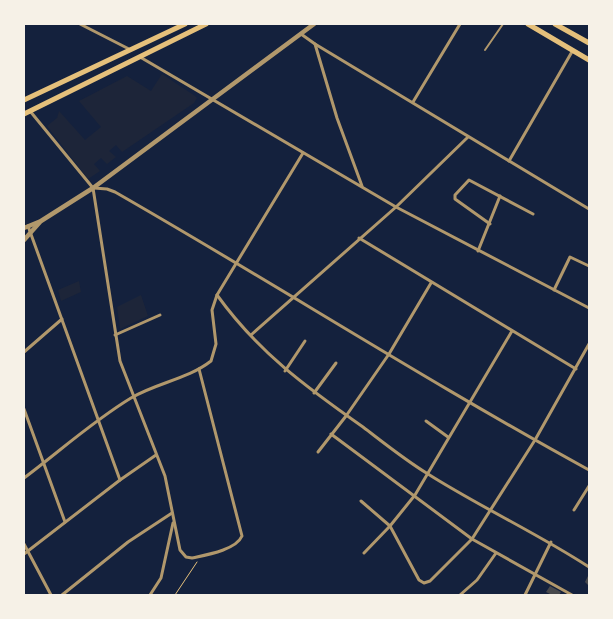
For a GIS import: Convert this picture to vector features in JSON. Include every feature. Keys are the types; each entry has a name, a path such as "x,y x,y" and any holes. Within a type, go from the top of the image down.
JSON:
{"main road":[{"path":"24,100 185,24"},
{"path":"24,114 206,24"},
{"path":"528,24 589,60"},
{"path":"555,24 589,43"}],"street":[{"path":"80,24 129,49"},
{"path":"120,480 100,419 32,233 26,227 41,221 93,188 314,24"},
{"path":"413,102 460,24"},
{"path":"301,34 589,209"},
{"path":"315,44 337,118 362,187"},
{"path":"509,161 573,50"},
{"path":"138,56 396,207 589,308"},
{"path":"30,111 93,188 120,361 164,476 180,550 186,557 192,558 236,543 242,536 199,369"},
{"path":"251,335 396,207 468,137"},
{"path":"24,478 100,419 133,397 199,369 211,361 216,344 212,310 217,295 303,153"},
{"path":"490,224 457,202 455,195 469,180 533,214"},
{"path":"93,188 108,189 238,263 389,354 589,470"},
{"path":"478,251 500,196"},
{"path":"24,240 41,221"},
{"path":"359,238 576,369"},
{"path":"554,290 570,257 589,266"},
{"path":"318,452 346,416 389,354 431,283"},
{"path":"217,295 285,371 314,393 427,474 491,511 551,542 589,567"},
{"path":"115,335 160,315"},
{"path":"24,352 62,319"},
{"path":"364,553 390,526 415,495 512,331"},
{"path":"285,371 305,341"},
{"path":"361,501 390,526 416,575 424,583 432,579 472,540 535,440 589,344"},
{"path":"314,393 336,363"},
{"path":"24,409 65,522"},
{"path":"426,421 448,437"},
{"path":"331,434 415,495 472,540 572,595"},
{"path":"26,552 156,455"},
{"path":"574,510 589,486"},
{"path":"62,595 128,542 172,513"},
{"path":"150,595 161,578 174,521"},
{"path":"525,595 551,542"},
{"path":"24,544 26,552 51,595"},
{"path":"460,595 478,580 496,552"},
{"path":"528,590 532,595"}],"lane":[{"path":"485,50 503,24"}],"path":[{"path":"175,595 201,556"}],"shaded area":[{"path":"162,74 195,96 197,98 194,103 122,152 116,145 109,151 116,157 107,164 101,158 94,164 100,171 88,179 47,126 57,118 59,111 85,140 101,127 79,101 127,76 151,91"},
{"path":"79,281 81,292 61,301 58,290"},
{"path":"141,295 148,316 120,329 117,307"}],"building":[{"path":"589,574 589,586 585,582"},
{"path":"550,586 561,592 559,595 552,595 546,592"}]}
